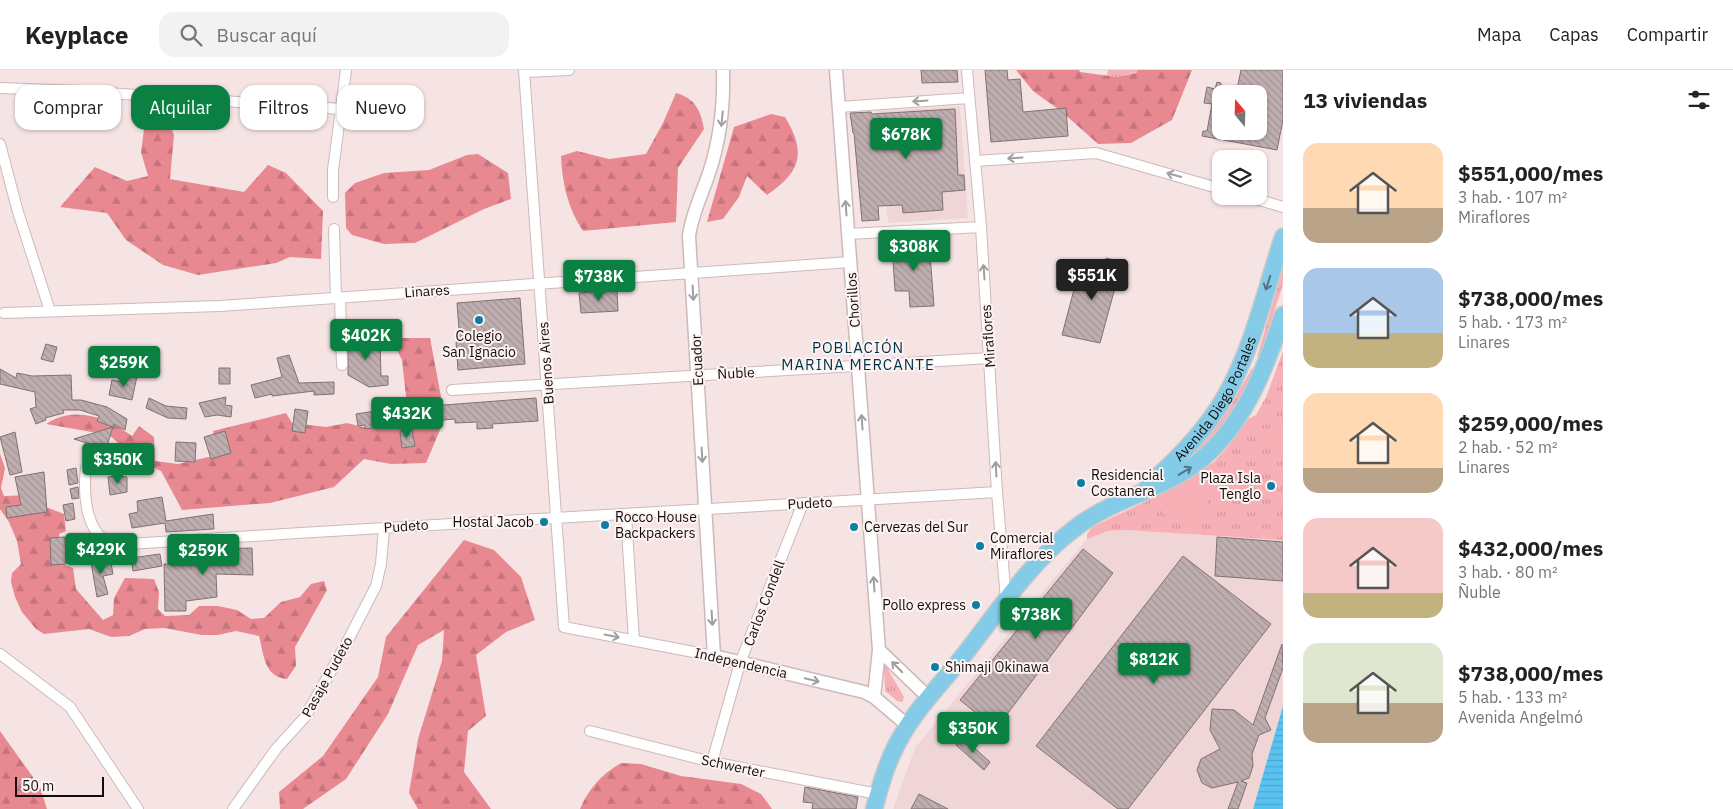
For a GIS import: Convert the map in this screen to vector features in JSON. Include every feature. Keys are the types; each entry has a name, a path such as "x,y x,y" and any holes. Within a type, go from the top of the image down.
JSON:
{"main road":[{"name":"Avenida Diego Portales","path":"1141,491 1183,450 1214,412 1234,379 1283,236"},
{"name":"Avenida Diego Portales","path":"1141,491 1183,472 1213,449 1242,412 1266,364 1283,315"},
{"path":"1243,357 1266,364"},
{"path":"876,802 888,762 908,725 1043,558 1067,534 1096,514 1141,491"}],"street":[{"path":"344,85 346,70"},
{"path":"524,71 569,70"},
{"name":"Ecuador","path":"714,656 689,236 691,223 711,170 722,125 723,70"},
{"name":"Chorillos","path":"836,70 879,650 874,697"},
{"name":"Miraflores","path":"966,70 981,227 997,492 1006,602"},
{"name":"Buenos Aires","path":"524,71 564,627"},
{"path":"0,88 79,91 337,109"},
{"path":"839,107 969,98"},
{"path":"333,197 339,130"},
{"path":"0,144 18,212 50,311"},
{"path":"975,161 1096,153 1212,186"},
{"path":"1267,202 1283,207"},
{"path":"848,234 981,227"},
{"path":"334,229 342,365"},
{"name":"Linares","path":"4,314 220,306 850,262"},
{"name":"Ñuble","path":"452,390 990,358"},
{"name":"Pudeto","path":"86,468 84,487 88,512 102,538 114,545 997,492"},
{"name":"Carlos Condell","path":"712,762 740,663 803,503"},
{"path":"626,515 634,640"},
{"name":"Pasaje Pudeto","path":"233,809 276,750 302,722 345,646 376,586 381,564 384,528"},
{"name":"Independencia","path":"564,627 714,656 854,690 874,697 908,725"},
{"path":"879,650 929,698"},
{"path":"0,654 70,707 138,809"},
{"name":"Schwerter","path":"590,731 876,802"}],"shaded area":[{"path":"960,106 968,218 888,223 878,111"},
{"path":"1125,530 1283,540 1283,706 1253,809 893,809 915,748 1055,577 1087,539 1108,531"}],"green space":[{"path":"1016,70 1079,70 1080,72 1117,77 1136,73 1138,70 1192,70 1172,120 1131,143 1098,144 1061,111 1033,91"},
{"path":"1108,70 1138,70 1137,72 1117,77 1107,76"},
{"path":"676,93 688,98 696,106 704,129 678,168 676,222 583,231 573,214 567,195 561,156 577,151 609,159 646,154 663,123"},
{"path":"771,114 785,117 792,129 798,151 794,169 788,178 767,195 747,176 739,197 723,219 707,222 734,127"},
{"path":"144,130 172,130 174,135 170,179 244,192 268,165 286,173 323,211 321,259 290,257 276,263 198,275 163,265 126,240 107,213 60,207 95,167 127,181 148,176 141,152"},
{"path":"478,154 508,173 511,199 484,209 415,243 384,244 352,235 346,228 345,193 355,183 384,173 429,170 467,155"},
{"path":"1283,268 1283,284 1260,356 1257,357"},
{"path":"391,338 430,338 445,418 426,463 391,464 364,459 334,487 270,503 182,510 161,471 138,460 109,435 46,424 57,418 79,414 112,423 132,436 139,426 154,437 155,461 178,464 217,455 213,431 286,413 292,423 326,427 347,423 367,428 398,423 408,415 402,360"},
{"path":"1283,351 1283,540 1125,530 1108,531 1087,539 1087,534 1092,527 1176,487 1214,462 1227,448 1246,420 1256,415 1266,397"},
{"path":"1252,368 1254,371 1228,418 1192,458 1191,455 1206,440 1227,412"},
{"path":"1281,419 1283,420 1283,447 1270,435"},
{"path":"0,454 5,468 1,488 4,496 32,495 46,507 64,514 66,531 59,534 63,564 73,568 76,589 103,620 113,615 114,598 125,578 154,579 159,592 158,609 165,616 189,615 199,606 218,606 237,610 251,619 264,618 281,602 300,597 311,584 324,581 327,590 295,647 296,666 287,679 279,677 269,670 259,636 236,631 218,635 202,635 164,628 145,629 129,636 111,637 89,629 44,634 36,629 22,612 11,582 12,573 21,564 17,541 9,522 0,509"},
{"path":"1242,459 1245,463 1234,479 1218,481 1209,491 1209,505 1219,517 1219,524 1180,522 1165,515 1162,508 1163,498"},
{"path":"1136,514 1146,524 1121,522 1122,520"},
{"path":"464,540 494,550 521,577 535,620 506,632 476,655 486,716 468,731 464,772 491,809 418,809 409,793 418,739 442,661 444,630 418,645 388,714 346,779 303,809 280,809 279,792 323,756 378,677 386,637"},
{"path":"886,666 904,697 902,702 897,701 885,691 884,667"},
{"path":"0,731 40,787 47,809 0,809"},
{"path":"621,763 641,764 681,776 741,784 761,794 772,809 580,809 596,783 607,772"}],"water":[{"path":"1283,706 1283,809 1253,809"}],"building":[{"path":"921,70 957,70 958,82 922,83"},
{"path":"985,70 1007,70 1008,80 1020,79 1023,112 1066,108 1068,136 991,142"},
{"path":"1241,70 1283,70 1283,120 1277,150 1223,140 1268,140 1268,85 1238,85"},
{"path":"1207,87 1212,88 1212,104 1204,103"},
{"path":"1212,104 1212,138 1202,136 1203,131 1207,131"},
{"path":"955,109 958,175 964,175 965,190 942,192 943,210 903,213 902,205 878,206 879,220 862,221 854,133 850,113 871,112 872,114"},
{"path":"929,241 934,306 910,307 909,291 895,291 892,244"},
{"path":"1106,258 1122,262 1100,343 1062,335 1081,263 1104,267"},
{"path":"617,290 618,311 581,313 579,293"},
{"path":"520,298 525,364 458,370 456,342 460,342 457,303"},
{"path":"373,335 372,343 380,342 381,376 388,376 388,385 369,387 348,375 348,337"},
{"path":"46,344 57,347 53,362 41,359"},
{"path":"289,355 299,383 334,382 334,394 314,395 314,391 272,396 272,394 255,398 251,385 282,377 277,358"},
{"path":"219,368 230,368 230,384 219,384"},
{"path":"0,369 16,378 17,373 32,376 71,375 72,400 81,400 107,407 127,419 125,430 114,424 113,427 97,421 99,416 80,410 63,410 64,413 45,418 46,420 36,424 30,409 36,407 35,392 0,384"},
{"path":"128,374 137,376 132,400 109,395 112,380 126,383"},
{"path":"226,397 225,405 232,406 231,417 217,415 205,417 199,403"},
{"path":"149,398 166,406 187,408 186,419 168,418 146,408"},
{"path":"536,398 538,421 492,424 493,428 477,429 477,422 455,423 455,419 432,421 431,406"},
{"path":"395,408 397,425 365,429 365,425 358,426 356,414"},
{"path":"295,409 308,411 305,433 292,431"},
{"path":"113,427 106,449 74,439"},
{"path":"412,430 415,446 402,448 400,432"},
{"path":"225,431 231,453 211,459 204,437"},
{"path":"15,432 22,472 10,475 0,437"},
{"path":"176,442 196,443 195,462 175,461"},
{"path":"76,468 78,483 69,485 67,470"},
{"path":"44,472 47,512 7,518 6,507 21,505 15,477"},
{"path":"108,477 127,477 127,492 110,495"},
{"path":"78,487 79,498 72,499 70,489"},
{"path":"162,497 166,521 213,514 214,529 166,532 165,523 132,528 129,514 138,512 137,501"},
{"path":"73,503 75,519 66,521 63,505"},
{"path":"65,537 66,564 51,565 50,538"},
{"path":"1217,537 1283,542 1283,581 1215,576"},
{"path":"252,548 253,575 216,574 217,597 186,601 186,611 165,611 164,564 186,564 186,555 217,554 217,549"},
{"path":"1083,549 1113,573 996,729 960,700"},
{"path":"160,554 162,566 133,571 131,558"},
{"path":"1183,556 1271,624 1128,809 1118,809 1036,746"},
{"path":"110,558 113,574 103,576 108,594 97,597 91,562"},
{"path":"1282,644 1283,668 1265,718 1271,730 1259,735 1252,754 1253,766 1249,778 1241,781 1247,783 1238,809 1228,809 1238,782 1212,788 1202,783 1197,770 1201,759 1220,749 1210,730 1212,709 1234,710 1253,725"},
{"path":"963,738 990,762 984,770 956,745"},
{"path":"805,787 858,797 856,809 812,809 813,803 803,802"},
{"path":"919,794 948,809 911,809"}],"place":[{"name":"Colegio San Ignacio","path":"479,320"},
{"name":"Residencial Costanera","path":"1081,483"},
{"name":"Plaza Isla Tenglo","path":"1271,486"},
{"name":"Hostal Jacob","path":"544,522"},
{"name":"Rocco House Backpackers","path":"605,525"},
{"name":"Cervezas del Sur","path":"854,527"},
{"name":"Comercial Miraflores","path":"980,546"},
{"name":"Pollo express","path":"976,605"},
{"name":"Shimaji Okinawa","path":"935,667"}],"district":[{"name":"POBLACIÓN MARINA MERCANTE","path":"858,356"}]}
